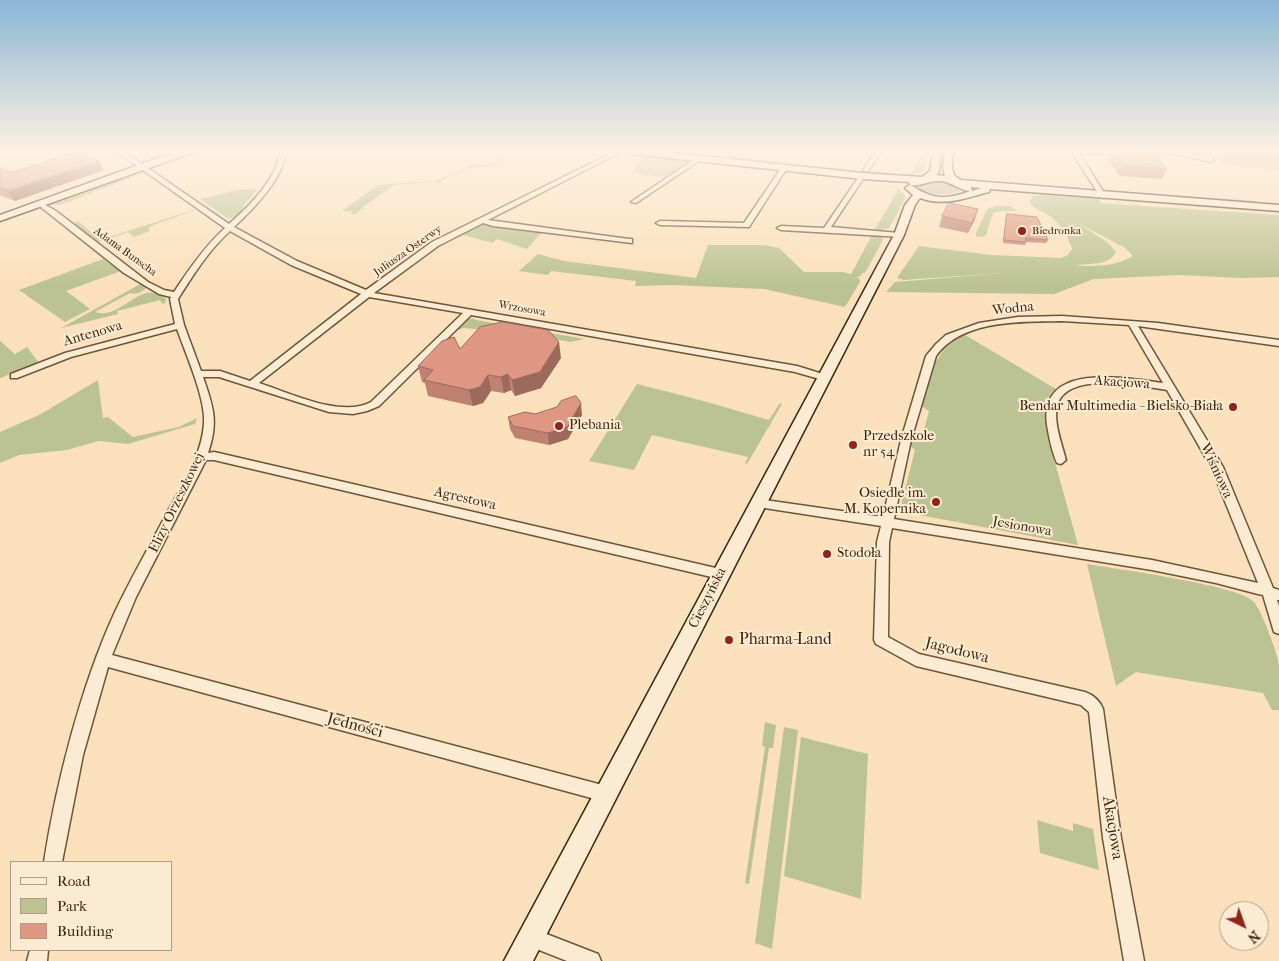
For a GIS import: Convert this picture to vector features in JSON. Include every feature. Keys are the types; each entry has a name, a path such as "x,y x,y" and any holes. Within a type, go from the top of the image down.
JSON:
{"main road":[{"path":"0,218 62,196"},
{"name":"Cieszyńska","path":"518,961 823,377 900,235 910,205 917,196"},
{"path":"927,196 942,199 965,196"},
{"path":"1103,196 1279,208"},
{"name":"Cieszyńska","path":"900,235 922,208 928,203 942,199"}],"street":[{"path":"184,196 229,227"},
{"path":"175,295 209,248 260,196"},
{"name":"Juliusza Osterwy","path":"252,384 424,251 530,196"},
{"path":"634,202 643,196"},
{"path":"660,223 746,224 765,196"},
{"path":"830,230 828,226 851,196"},
{"name":"Adama Bunscha","path":"40,204 144,281 167,294 175,295"},
{"path":"482,220 493,224 629,241"},
{"name":"Wrzosowa","path":"229,227 294,263 368,294 797,369 823,377"},
{"path":"781,228 900,235"},
{"name":"Elizy Orzeszkowej","path":"53,861 67,784 84,721 104,660 127,603 202,457 210,415 198,374 180,325 174,303 175,295"},
{"path":"198,374 212,372 329,409 343,412 364,410 375,404 468,313"},
{"name":"Wodna","path":"887,523 906,440 927,367 937,347 948,338 975,327 1021,320 1056,320 1132,323 1279,343"},
{"name":"Wiśniowa","path":"1132,323 1168,387 1208,449 1217,467 1274,593 1279,628"},
{"name":"Antenowa","path":"14,376 68,355 180,325"},
{"name":"Akacjowa","path":"1061,460 1051,414 1053,402 1058,393 1066,388 1093,380 1168,387"},
{"name":"Agrestowa","path":"202,457 223,459 720,574"},
{"name":"Jesionowa","path":"758,503 1076,552 1212,577 1274,593"},
{"name":"Jagodowa","path":"887,523 883,542 881,640 916,660 1085,699"},
{"name":"Jedności","path":"104,660 606,794"},
{"name":"Akacjowa","path":"1085,699 1096,709 1112,838 1134,961"},
{"path":"531,937 591,961"}],"green space":[{"path":"76,196 84,196 60,205 51,205"},
{"path":"213,196 252,196 242,208 244,210 237,217 232,218 227,218 200,199"},
{"path":"363,196 379,196 356,214 350,214 353,211 342,211"},
{"path":"895,196 905,196 889,228 874,231"},
{"path":"1032,196 1053,196 1099,199 1101,201 1099,203 1279,215 1279,277 1242,278 1179,275 1094,279 1054,294 886,292 895,282 1003,273 904,280 897,278 919,246 992,255 1061,258 1068,255 1072,249 1064,231 1054,219 1030,203","holes":["1078,223 1125,248 1133,256 1126,260 1105,265 1076,266 1103,262 1113,257 1116,252 1107,242"]},
{"path":"1157,196 1185,196 1257,202"},
{"path":"996,206 1010,206 1018,211 993,213 986,235 982,237 976,236 987,209"},
{"path":"191,208 195,210 151,226 148,229 150,231 134,237 128,232 98,242 125,262 120,262 96,244 97,242 72,225 78,221 100,240 193,210"},
{"path":"484,224 542,232 527,249 497,239 493,243 460,234"},
{"path":"872,235 881,237 883,240 865,273 856,277 859,278 860,282 845,307 764,289 672,285 635,286 636,281 551,271 548,275 519,271 538,254 564,261 696,278 708,245 765,245 779,248 804,272 843,272 851,274"},
{"path":"103,259 121,271 66,291 90,309 65,322 19,290"},
{"path":"142,283 147,287 141,292 130,293 95,312 111,312 148,293 155,293 166,299 165,303 162,304 160,300 117,311 118,314 61,328"},
{"path":"472,318 585,339 570,342 515,332 457,329 466,320"},
{"path":"965,335 1056,389 1045,403 1045,414 1051,448 1078,545 914,514 902,506 915,450 910,446 912,440 921,442 929,411 921,406 930,374 934,364 946,348"},
{"path":"0,341 15,354 27,347 39,363 0,378"},
{"path":"98,380 103,418 108,417 133,437 179,427 197,418 195,424 128,444 99,441 67,450 19,455 0,463 0,432 41,414"},
{"path":"637,384 769,420 780,403 782,404 747,464 745,463 748,457 652,435 634,470 589,461"},
{"path":"1087,564 1224,589 1253,601 1264,621 1279,664 1279,710 1272,710 1263,693 1136,672 1116,686"},
{"path":"765,722 776,725 773,748 769,748 749,884 745,883 765,747 762,745"},
{"path":"784,727 798,730 772,949 755,943"},
{"path":"801,737 868,754 861,899 784,876"},
{"path":"1037,820 1073,831 1073,823 1093,829 1099,870 1040,853"}],"building":[{"path":"949,203 978,209 972,223 942,216"},
{"name":"Biedronka","path":"1007,214 1037,217 1048,240 1025,238 1026,242 1004,240"},
{"path":"503,322 548,330 559,342 540,372 512,380 508,374 501,377 488,375 480,387 469,390 424,380 433,370 418,366 442,341 454,337 460,349 480,327"},
{"path":"576,396 581,403 567,427 548,433 513,426 508,417 525,412 535,414 557,407 561,401"}],"place":[{"name":"Biedronka","path":"1022,231"},
{"name":"Bendar Multimedia - Bielsko-Biała","path":"1233,407"},
{"name":"Plebania","path":"559,426"},
{"name":"Przedszkole nr 54","path":"853,445"},
{"name":"Osiedle im. M. Kopernika","path":"936,502"},
{"name":"Stodoła","path":"827,554"},
{"name":"Pharma-Land","path":"729,640"}]}
